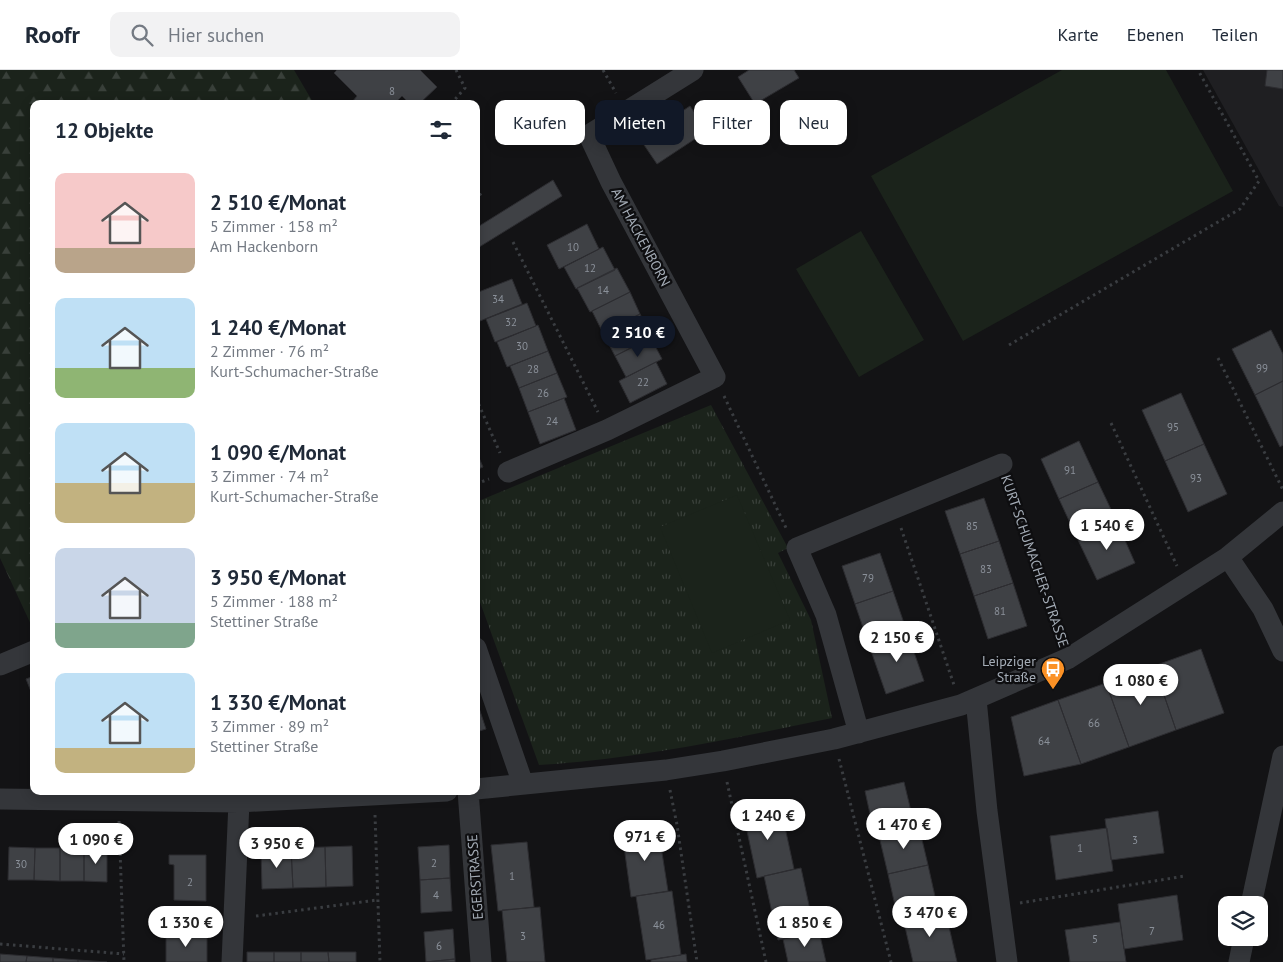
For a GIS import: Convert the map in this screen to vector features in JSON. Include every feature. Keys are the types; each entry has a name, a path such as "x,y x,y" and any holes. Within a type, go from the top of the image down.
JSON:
{"street":[{"name":"AM HACKENBORN","path":"693,70 589,135 715,377"},
{"path":"508,472 607,430 715,377"},
{"path":"859,733 826,615 797,548 1002,464"},
{"name":"KURT-SCHUMACHER-STRASSE","path":"480,789 666,770 723,761 859,733 968,702 1069,658 1228,557 1283,512"},
{"path":"1228,557 1263,609 1283,650"},
{"path":"0,664 30,653"},
{"path":"480,659 524,784"},
{"path":"968,702 988,811 1007,962"},
{"path":"1253,896 1283,756"},
{"path":"0,799 119,802 239,802 374,795"},
{"name":"EGERSTRASSE","path":"468,795 481,962"},
{"path":"232,962 239,802"},
{"path":"1239,962 1242,946"}],"path":[{"path":"454,100 465,88 456,70"},
{"path":"603,70 614,89"},
{"path":"1009,345 1240,209 1259,181 1198,70"},
{"path":"480,194 483,199"},
{"path":"513,242 607,430"},
{"path":"1218,358 1283,490"},
{"path":"715,377 797,548"},
{"path":"480,407 508,472"},
{"path":"1111,423 1186,584"},
{"name":"KURT-SCHUMACHER-STRASSE","path":"1002,464 1069,658"},
{"path":"895,508 968,702"},
{"path":"834,739 891,962"},
{"path":"723,761 766,962"},
{"path":"666,770 677,825 697,962"},
{"path":"374,795 380,962"},
{"path":"119,802 124,962"},
{"path":"1000,906 1185,876"},
{"path":"233,919 377,900"},
{"path":"0,944 124,954"}],"shaded area":[{"path":"1203,70 1283,70 1283,207 1279,206"}],"green space":[{"path":"0,70 294,70 312,100 30,100 30,622 0,558"},
{"path":"1062,70 1166,70 1233,191 963,341 871,176"},
{"path":"861,231 924,340 859,377 796,269"},
{"path":"711,405 788,548 778,553 811,620 832,718 650,753 539,765 480,602 480,500"},
{"path":"737,495 790,620 712,653 660,527"}],"building":[{"path":"337,70 420,70 437,87 423,100 406,100 402,96 398,100 354,100 357,96 334,73"},
{"path":"749,70 794,70 799,78 762,100 752,100 738,77"},
{"path":"1267,70 1283,70 1283,89 1265,86"},
{"path":"690,106 694,112 694,140 657,164 644,145 684,145 684,110"},
{"path":"553,180 562,196 480,247 480,226"},
{"path":"587,224 599,249 559,269 547,245"},
{"path":"603,247 615,270 576,289 564,267"},
{"path":"617,268 630,292 590,312 577,288"},
{"path":"512,279 522,304 480,321 480,291"},
{"path":"630,292 640,314 603,333 592,311"},
{"path":"527,303 536,326 495,342 486,319"},
{"path":"640,314 652,337 615,356 603,333"},
{"path":"538,325 548,351 507,367 497,342"},
{"path":"1271,330 1283,354 1283,381 1255,395 1232,349"},
{"path":"651,338 662,359 626,377 615,356"},
{"path":"548,351 557,373 519,388 510,366"},
{"path":"656,362 667,384 630,403 619,381"},
{"path":"557,373 567,397 528,412 519,388"},
{"path":"1283,381 1283,445 1280,447 1255,395"},
{"path":"1181,393 1204,444 1165,461 1142,410"},
{"path":"564,398 576,430 540,444 528,412"},
{"path":"1079,441 1098,482 1059,499 1041,459"},
{"path":"1204,444 1227,494 1188,512 1165,461"},
{"path":"1098,482 1117,522 1078,540 1059,499"},
{"path":"984,498 999,541 960,554 945,511"},
{"path":"1117,522 1135,563 1097,580 1078,540"},
{"path":"999,541 1013,583 974,596 960,554"},
{"path":"880,553 893,591 855,604 842,566"},
{"path":"1013,583 1027,626 988,639 974,596"},
{"path":"893,591 907,632 869,645 855,604"},
{"path":"907,632 924,681 886,694 869,645"},
{"path":"1201,649 1224,713 1176,730 1154,666"},
{"path":"1154,666 1176,730 1129,747 1106,683"},
{"path":"30,678 30,689 26,679"},
{"path":"1106,683 1129,747 1081,764 1058,700"},
{"path":"1058,700 1081,764 1024,776 1011,717"},
{"path":"480,711 486,729 480,731"},
{"path":"904,782 915,828 875,837 865,791"},
{"path":"780,804 794,869 757,878 743,812"},
{"path":"1158,811 1164,853 1111,860 1105,819"},
{"path":"658,827 668,891 631,897 622,832"},
{"path":"919,827 928,865 888,874 879,836"},
{"path":"1107,828 1113,871 1056,880 1050,836"},
{"path":"527,842 534,907 498,911 491,845"},
{"path":"449,845 450,878 420,880 418,847"},
{"path":"352,846 353,886 326,887 325,847"},
{"path":"9,847 35,848 34,880 8,880"},
{"path":"325,847 326,887 293,888 291,848"},
{"path":"35,848 60,848 60,881 34,880"},
{"path":"60,848 84,849 84,881 60,881"},
{"path":"291,848 293,888 262,889 261,850"},
{"path":"84,849 107,849 107,882 84,881"},
{"path":"169,855 206,855 206,901 174,900 174,865 169,864"},
{"path":"928,865 938,910 898,919 888,874"},
{"path":"801,868 815,933 778,940 764,876"},
{"path":"450,878 452,911 421,913 420,880"},
{"path":"672,891 681,955 646,960 636,896"},
{"path":"1177,895 1183,940 1124,949 1118,904"},
{"path":"540,907 545,962 507,962 502,910"},
{"path":"945,909 957,962 913,962 903,918"},
{"path":"1120,922 1126,962 1070,962 1065,930"},
{"path":"453,929 455,959 426,962 424,932"},
{"path":"819,931 826,962 788,962 783,939"},
{"path":"166,933 207,933 207,962 166,962"},
{"path":"247,952 274,952 274,962 247,962"},
{"path":"274,952 301,952 301,962 274,962"},
{"path":"301,952 328,952 329,962 301,962"},
{"path":"328,952 356,952 356,962 329,962"},
{"path":"0,954 27,956 26,962 0,962"},
{"path":"686,954 687,962 651,962 651,960"},
{"path":"27,956 53,958 53,962 26,962"},
{"path":"53,958 78,960 78,962 53,962"},
{"path":"455,959 455,962 426,962"},
{"path":"78,960 107,962 78,962"}],"place":[{"name":"Leipziger Straße","path":"1053,690"}]}
